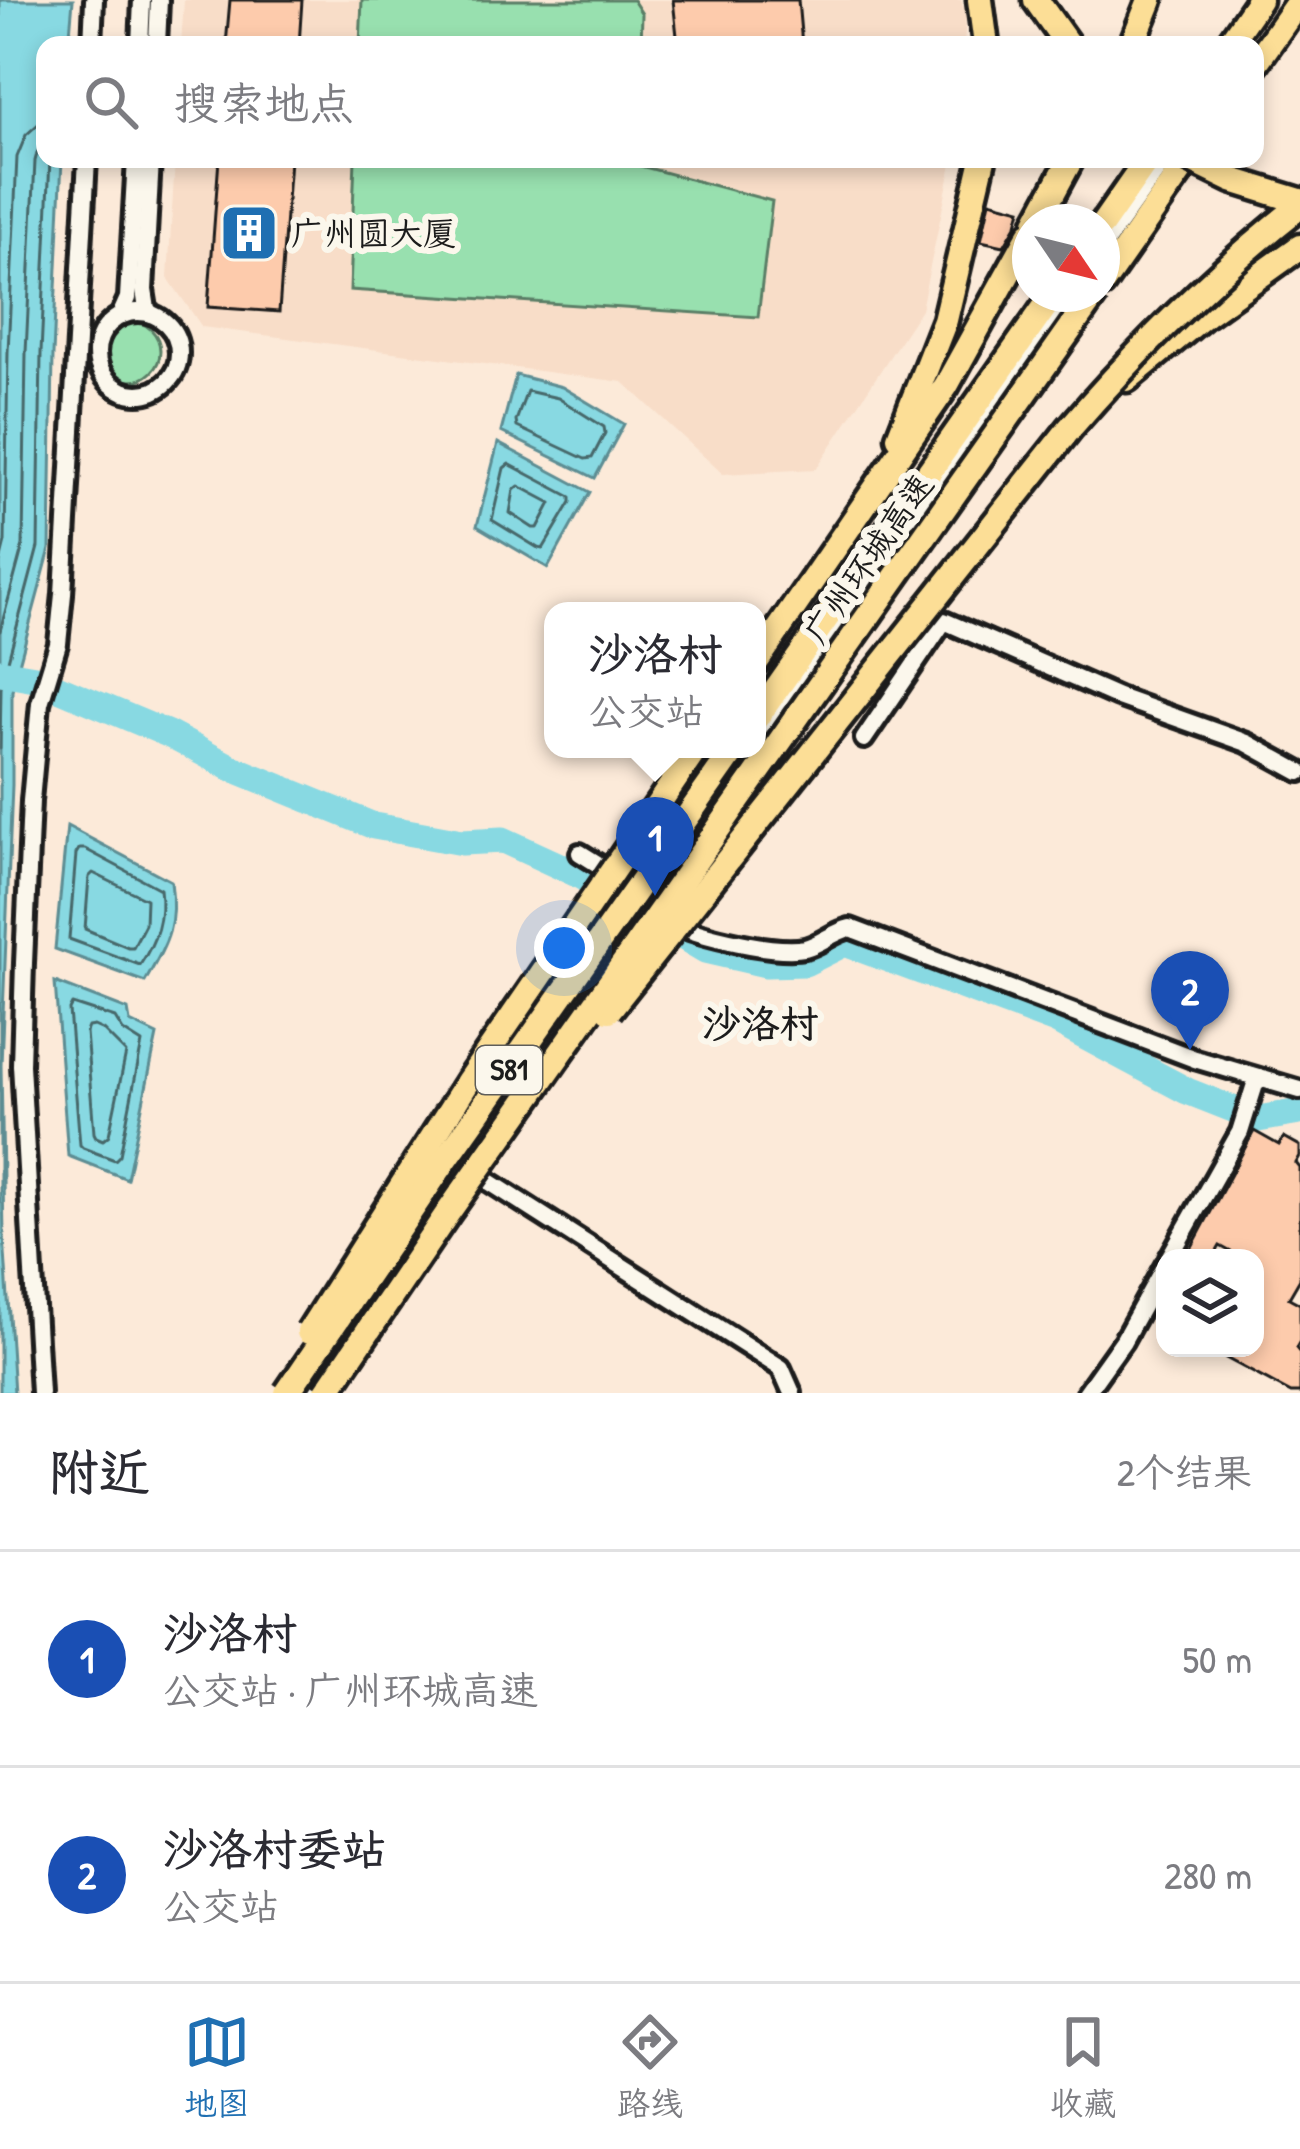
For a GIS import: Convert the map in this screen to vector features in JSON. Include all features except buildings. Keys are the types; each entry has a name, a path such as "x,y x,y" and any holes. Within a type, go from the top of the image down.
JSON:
{"highway":[{"path":"980,0 985,36"},
{"path":"1036,0 1062,36"},
{"path":"1136,36 1150,0"},
{"path":"1234,36 1259,0"},
{"path":"1264,51 1300,0"},
{"path":"820,572 880,474 928,366 956,282 981,168"},
{"path":"1047,204 1066,168"},
{"path":"1117,204 1142,168"},
{"path":"1120,258 1183,168"},
{"path":"447,1214 1053,447 1126,365 1209,283 1300,203 1207,168"},
{"path":"916,620 1103,401 1188,327 1300,247"},
{"path":"766,648 946,386 1012,267"},
{"name":"广州环城高速","path":"766,704 1041,312"},
{"name":"广州环城高速","path":"326,1393 1082,312"},
{"path":"273,1393 469,1080 690,758"},
{"name":"S81","path":"287,1393 729,758"}],"street":[{"path":"92,36 94,0"},
{"path":"140,36 142,0"},
{"path":"157,36 159,0"},
{"path":"1246,36 1272,0"},
{"path":"40,1393 21,1065 30,824 40,703 58,644 64,594 88,168"},
{"path":"120,316 128,298 135,168"},
{"path":"151,168 145,298 151,314 169,326 179,351 171,377 161,386 136,394 123,391 102,374 97,348 101,335 120,316 151,314"},
{"path":"1120,223 1159,168"},
{"path":"766,736 1057,312"},
{"path":"78,360 98,361"},
{"path":"864,739 944,621 1118,697 1247,742 1300,772"},
{"path":"303,1393 751,758"},
{"path":"580,853 617,875 646,907 692,932 769,947 810,947 850,928 1176,1052 1300,1090"},
{"path":"1174,1249 1240,1132 1256,1078"},
{"path":"464,1165 781,1368 792,1393"},
{"path":"1086,1393 1123,1341 1156,1281"}],"shaded area":[{"path":"184,0 961,0 966,16 965,36 182,36"},
{"path":"174,168 951,168 921,309 816,469 723,474 623,382 202,327 168,278"}],"green space":[{"path":"362,0 633,0 642,14 641,36 360,36"},
{"path":"355,168 648,168 772,201 758,317 350,290"},
{"path":"130,321 151,330 160,351 151,372 130,381 109,372 100,351 109,330"}],"water":[{"path":"0,0 73,0 70,36 36,36 36,168 62,168 50,549 12,690 1,1065 4,1236 14,1393 0,1393"},
{"path":"516,375 562,387 624,424 595,478 501,432"},
{"path":"498,443 590,492 548,568 477,526"},
{"path":"67,826 171,881 173,911 168,934 145,982 55,949"},
{"path":"55,982 128,1010 130,1022 157,1035 127,1179 68,1156"}],"waterway":[{"path":"0,672 35,678 168,734 232,768 374,826 462,842 503,840 577,874 705,950 766,964 805,963 845,943 1056,1021 1187,1091 1258,1119 1300,1112"}],"place":[{"name":"广州圆大厦","path":"249,233"},
{"name":"沙洛村","path":"655,896"},
{"name":"沙洛村委站","path":"1190,1050"}],"district":[{"name":"沙洛村","path":"760,1023"}]}
